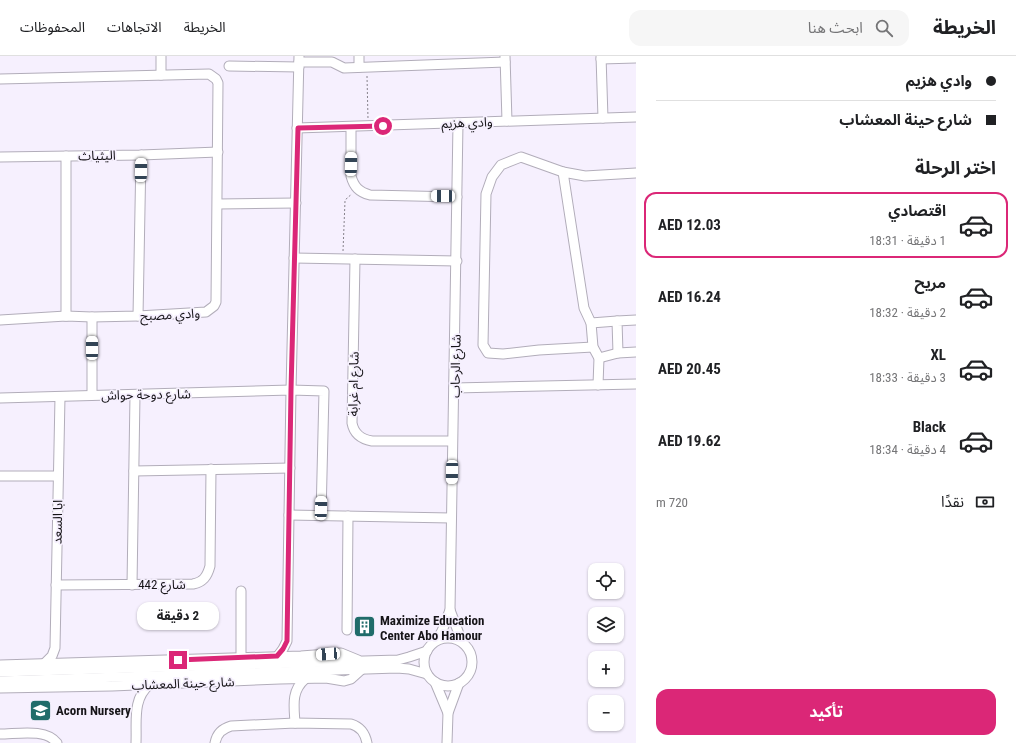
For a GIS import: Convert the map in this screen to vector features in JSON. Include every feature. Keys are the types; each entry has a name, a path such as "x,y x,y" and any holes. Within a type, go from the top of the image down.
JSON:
{"street":[{"path":"161,56 161,75"},
{"path":"359,56 363,67"},
{"path":"603,118 601,57 636,58"},
{"path":"229,66 299,61 332,62 344,68 505,59 507,121"},
{"path":"277,656 287,641 299,61"},
{"name":"وادي مصبح","path":"0,79 209,74 216,79 218,83 218,204 216,302 214,306 206,312 138,316 66,316 0,320"},
{"name":"وادي هزيم","path":"298,128 636,117"},
{"name":"شارع الرحاب","path":"437,640 450,610 452,442 458,197 458,123"},
{"path":"351,127 351,176 353,184 357,190 370,195 458,197"},
{"name":"اليثياث","path":"0,157 141,155 218,152"},
{"path":"138,316 141,155"},
{"path":"66,156 66,316"},
{"path":"593,347 503,354 488,353 483,345 486,194 492,177 501,165 521,158 563,172 585,176 636,173"},
{"path":"563,172 584,308 591,323 593,347 599,358 598,385"},
{"path":"218,204 296,203"},
{"path":"294,258 456,261"},
{"name":"شارع ام غرابة","path":"355,259 352,423 354,430 365,440 372,441 452,442"},
{"path":"92,317 92,395"},
{"path":"591,323 636,320"},
{"path":"617,321 618,353"},
{"path":"599,358 618,353 636,352"},
{"path":"454,388 636,384"},
{"name":"شارع دوحة حواش","path":"0,398 291,390 324,391 321,516"},
{"path":"132,585 135,395"},
{"name":"ابا السعد","path":"55,648 60,397"},
{"path":"134,471 290,468"},
{"name":"شارع 442","path":"56,585 193,584 199,583 205,579 210,566 211,469"},
{"path":"0,476 58,476"},
{"path":"289,515 451,518"},
{"path":"347,630 348,516"},
{"path":"241,591 241,658"},
{"name":"شارع الرحاب","path":"450,610 462,642"},
{"path":"435,682 447,686 459,684 466,679 472,664 468,648 462,642 450,638 437,640 426,650 424,658 424,667 427,674 435,682 448,714"},
{"path":"287,641 292,650 301,656"},
{"path":"55,648 68,663"},
{"path":"45,663 52,656 55,648"},
{"name":"شارع حينة المعشاب","path":"0,672 398,660 409,658 426,650"},
{"name":"شارع حينة المعشاب","path":"0,665 301,656 341,653 359,661"},
{"path":"10,672 31,663"},
{"name":"شارع حينة المعشاب","path":"0,681 409,669 427,674"},
{"name":"شارع حينة المعشاب","path":"0,688 112,686 326,678 344,682 351,679 361,670"},
{"path":"98,678 112,686"},
{"path":"280,679 289,686 294,696"},
{"path":"295,724 294,696 298,686 305,679"},
{"path":"136,743 137,702 142,692 150,684"},
{"path":"448,743 448,714 459,684"},
{"path":"122,685 132,692 137,702"},
{"path":"215,743 219,733 231,726 295,724 351,724 362,730 367,743"},
{"path":"0,734 42,733 54,738 57,743"}],"path":[{"path":"363,67 368,126"},
{"path":"343,258 345,201 357,190"}],"place":[{"name":"Maximize Education Center Abo Hamour","path":"365,627"},
{"name":"Acorn Nursery","path":"41,710"}],"route":[{"path":"178,660 277,656 286,645 298,128 383,126"}]}
